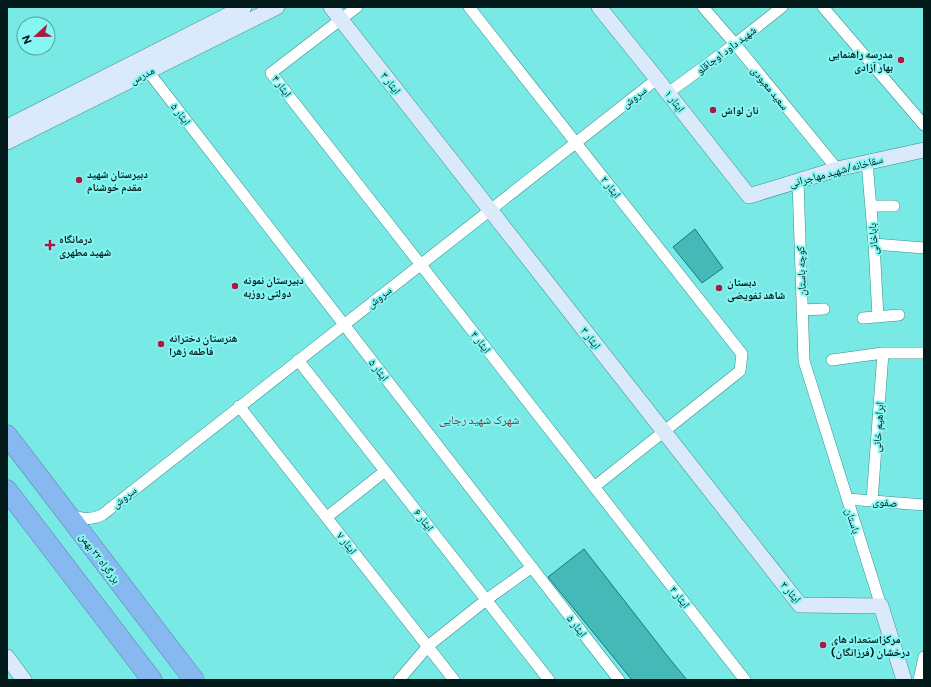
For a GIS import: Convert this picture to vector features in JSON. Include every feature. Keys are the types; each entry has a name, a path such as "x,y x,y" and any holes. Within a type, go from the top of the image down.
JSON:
{"highway":[{"name":"بزرگراه ۲۲ بهمن","path":"7,435 194,680"},
{"path":"7,490 152,680"}],"street":[{"name":"مدرس","path":"7,126 244,7"},
{"name":"مدرس","path":"7,142 277,7"},
{"name":"ایثار ۳","path":"331,7 800,605 881,606"},
{"path":"341,19 357,7"},
{"name":"ایثار ۲","path":"469,7 742,354 740,371 664,432"},
{"name":"ایثار ۱","path":"599,7 749,196"},
{"name":"سعید معبودی","path":"703,7 837,169"},
{"name":"شهید داود اوجاقلو","path":"668,93 735,44 782,7"},
{"path":"823,7 924,125"},
{"name":"ایثار ۴","path":"341,19 271,73 745,680"},
{"name":"ایثار ۵","path":"139,60 619,680"},
{"name":"سروش","path":"102,514 657,79"},
{"name":"سقاخانه/شهید مهاجرانی","path":"749,196 837,169 924,150"},
{"name":"باباخانی","path":"867,162 878,317"},
{"name":"کوچه باستان","path":"798,181 804,361"},
{"path":"871,206 894,206"},
{"path":"874,244 924,248"},
{"path":"802,310 824,309"},
{"path":"863,318 899,315"},
{"path":"832,360 883,353 924,353"},
{"name":"ابراهیم خانی","path":"872,501 883,353"},
{"name":"ایثار ۶","path":"298,360 549,680"},
{"name":"باستان","path":"804,361 904,680"},
{"name":"ایثار ۷","path":"240,406 454,680"},
{"path":"594,488 664,432"},
{"path":"327,517 385,471"},
{"name":"صفوی","path":"847,499 924,505"},
{"path":"65,511 79,517 90,519 96,518 102,514"},
{"path":"88,542 90,532 102,514"},
{"path":"399,680 428,646 486,600 532,567"},
{"path":"7,657 24,680"},
{"path":"919,680 924,657"}],"building":[{"path":"695,229 723,268 702,283 673,247"},
{"path":"584,549 687,680 632,680 548,577"}],"place":[{"name":"مدرسه راهنمایی بهار آزادی","path":"901,60"},
{"name":"نان لواش","path":"713,110"},
{"name":"دبیرستان شهید مقدم خوشنام","path":"79,180"},
{"name":"درمانگاه شهید مطهری","path":"50,245"},
{"name":"دبیرستان نمونه دولتی روزبه","path":"235,286"},
{"name":"دبستان شاهد تفویضی","path":"719,288"},
{"name":"هنرستان دخترانه فاطمه زهرا","path":"161,344"},
{"name":"مرکزاستعداد های درخشان (فرزانگان)","path":"823,645"}],"district":[{"name":"شهرک شهید رجایی","path":"479,420"}]}
